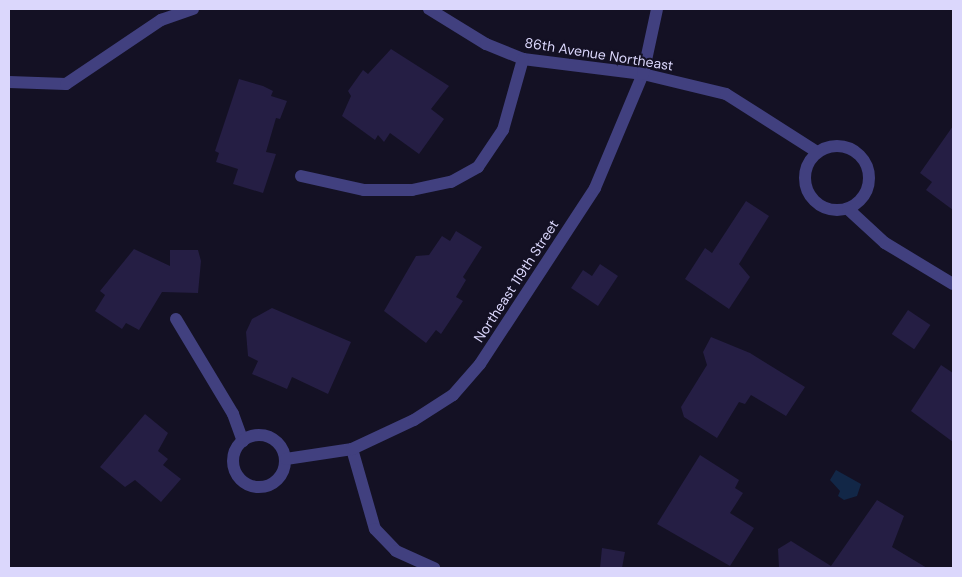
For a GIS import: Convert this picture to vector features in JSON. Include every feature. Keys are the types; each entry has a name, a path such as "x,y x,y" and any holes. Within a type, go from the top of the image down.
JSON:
{"street":[{"path":"9,82 66,84 161,20 192,9"},
{"name":"86th Avenue Northeast","path":"429,9 486,44 523,59 643,74 726,94 818,152"},
{"name":"Northeast 119th Street","path":"286,459 352,449 414,420 453,396 480,364 595,188 643,74 657,9"},
{"path":"301,176 364,190 412,190 451,182 478,167 503,130 523,59"},
{"path":"848,209 868,187 865,162 846,147 818,152 805,174 811,198 828,209 848,209 885,243 953,284"},
{"path":"176,319 233,414 243,441"},
{"path":"254,435 271,437 286,459 274,482 248,484 233,462 243,441 254,435"},
{"path":"352,449 375,529 396,551 434,568"}],"water":[{"path":"836,470 861,484 857,496 844,500 838,496 840,491 830,480"}],"building":[{"path":"391,49 449,86 431,109 444,119 419,154 390,133 384,142 378,135 375,140 342,116 351,96 348,91 363,70 368,74"},
{"path":"239,79 263,86 273,91 271,96 287,101 280,119 276,118 266,152 276,154 263,193 233,184 238,169 216,162 219,153 215,151"},
{"path":"953,126 953,210 926,190 932,182 920,173"},
{"path":"746,201 769,216 739,264 750,277 729,309 685,279 705,248 712,253"},
{"path":"456,231 482,247 463,277 466,280 456,297 463,301 441,334 436,330 426,343 384,311 416,256 429,255 442,236 450,241"},
{"path":"134,249 170,266 170,250 198,250 201,261 198,293 162,292 139,330 126,323 122,329 95,311 105,295 100,291"},
{"path":"600,264 618,276 598,306 571,288 583,270 592,276"},
{"path":"272,308 351,342 328,394 292,377 287,389 252,374 258,361 248,356 246,332 252,319"},
{"path":"908,310 930,325 914,349 892,334"},
{"path":"711,337 750,353 805,387 786,416 751,395 745,404 739,402 717,438 684,417 681,407 707,365 703,352"},
{"path":"941,365 953,373 953,442 911,411"},
{"path":"145,414 168,433 158,451 168,459 163,465 181,479 161,502 135,480 125,487 100,467"},
{"path":"700,455 739,480 735,488 743,493 730,513 754,528 730,566 657,524"},
{"path":"877,500 904,516 892,547 927,568 779,568 778,549 791,541 831,566"},
{"path":"602,548 625,552 622,568 600,568"}]}
